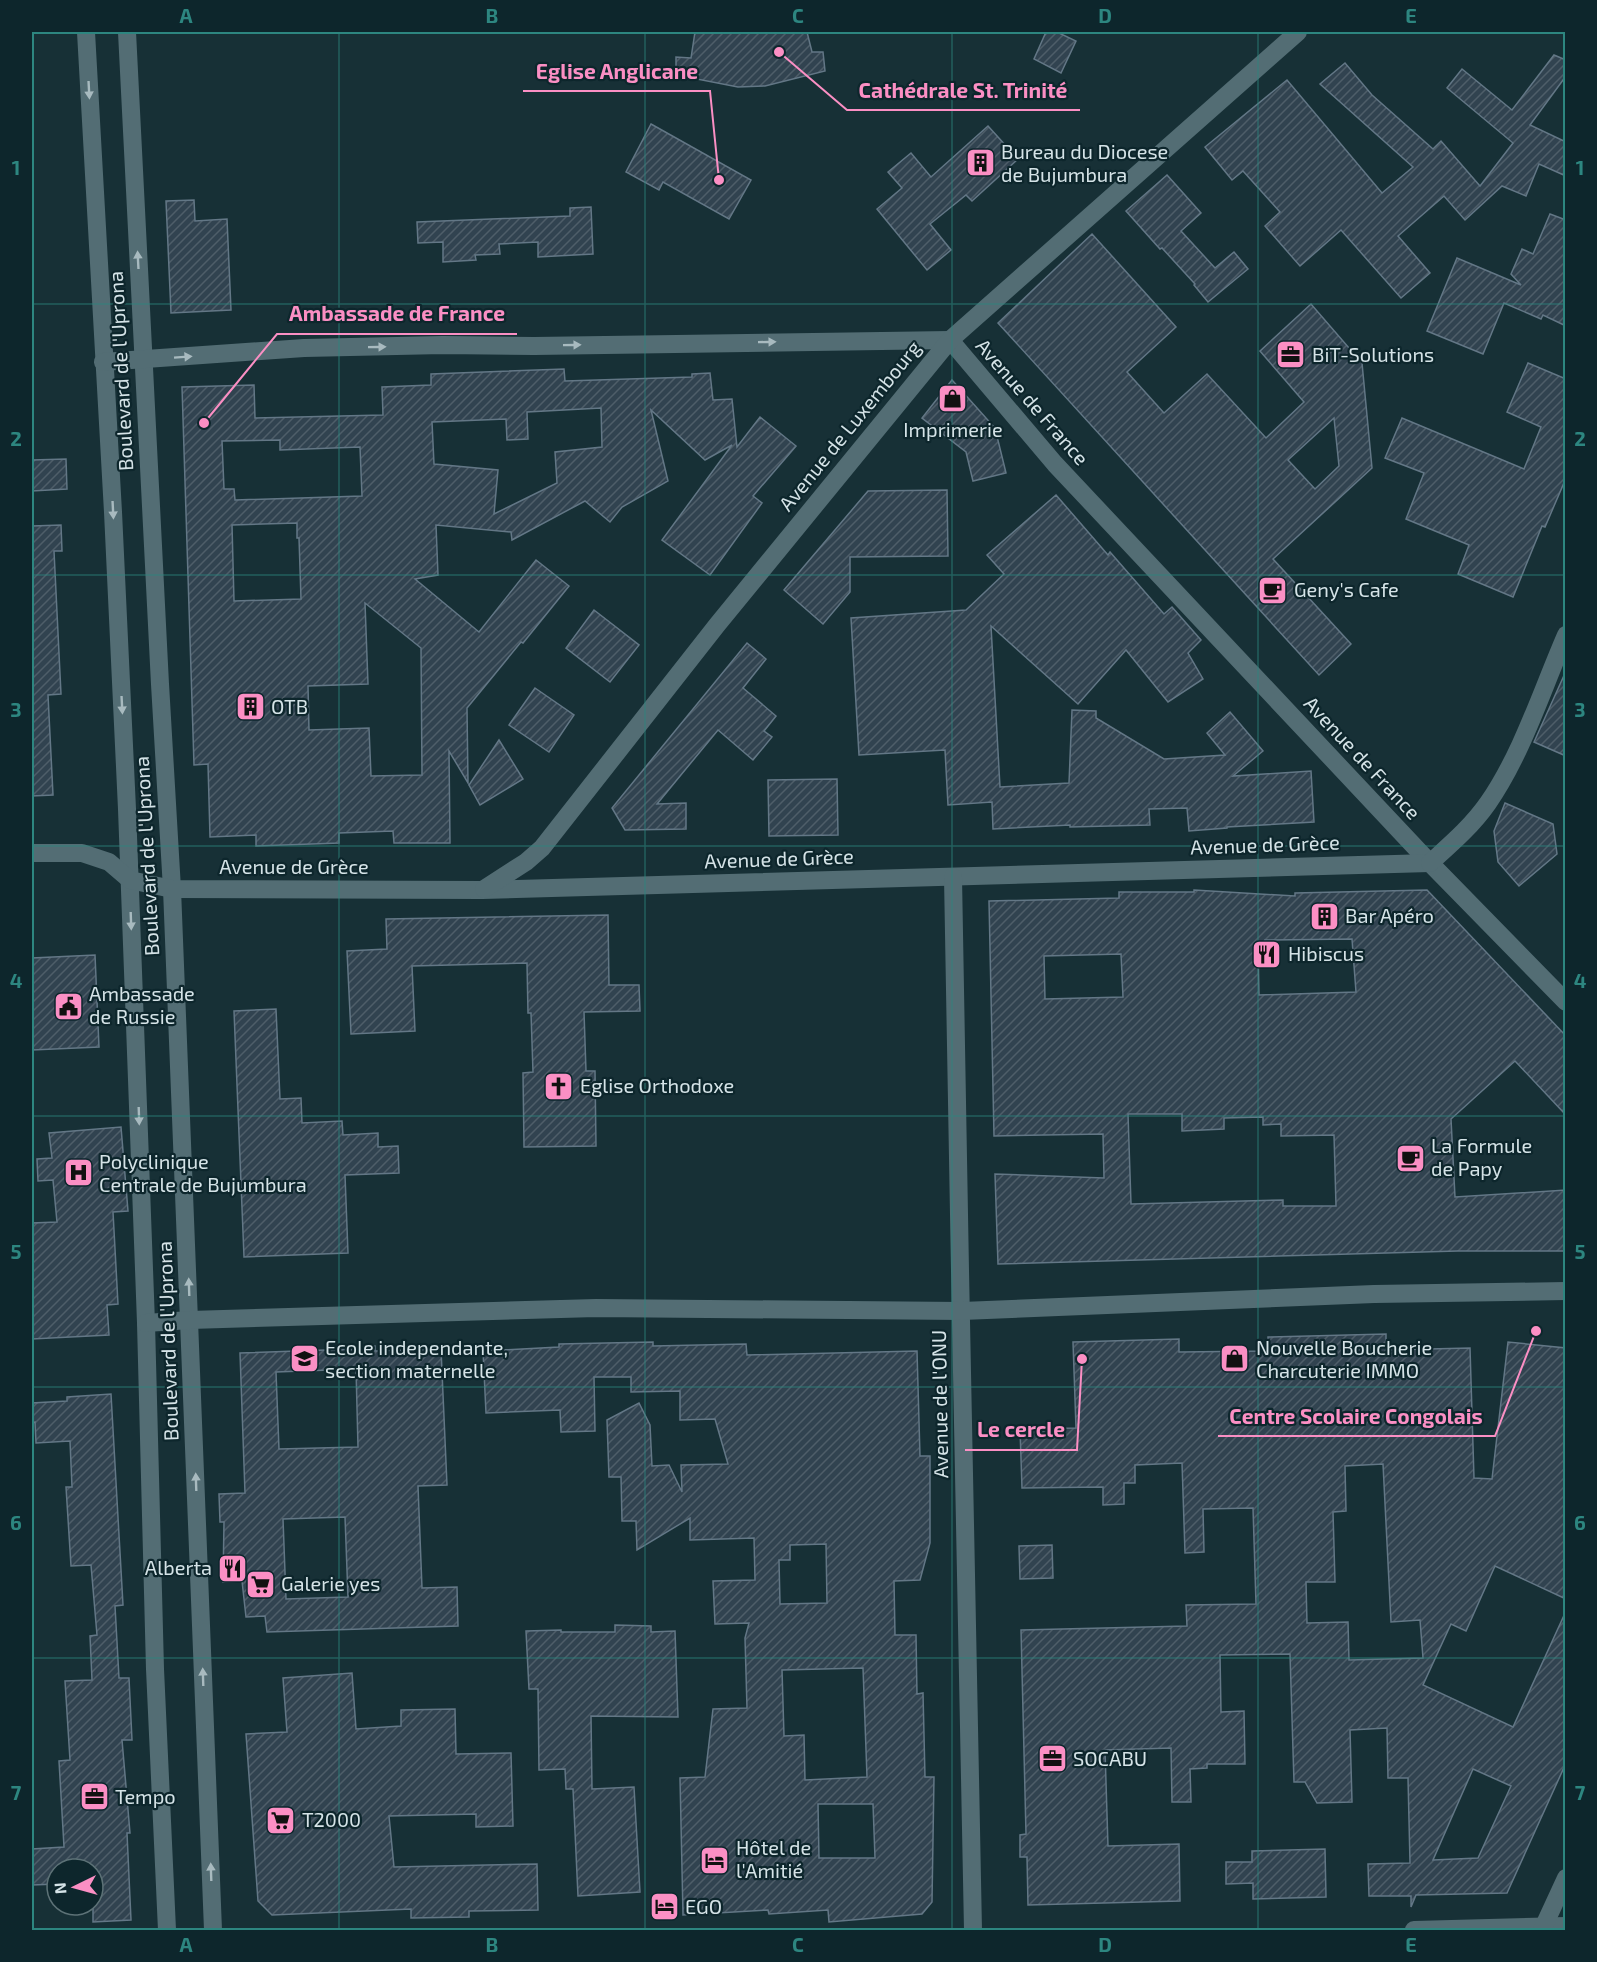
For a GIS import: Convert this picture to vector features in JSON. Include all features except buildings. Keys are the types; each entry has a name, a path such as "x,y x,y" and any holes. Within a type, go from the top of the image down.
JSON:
{"street":[{"name":"Boulevard de l'Uprona","path":"86,32 113,512 130,880 146,1323 155,1669 167,1930"},
{"name":"Boulevard de l'Uprona","path":"127,32 172,888 213,1930"},
{"name":"Avenue de Luxembourg","path":"482,890 526,862 542,848 717,624 950,340 1298,32"},
{"name":"Avenue de France","path":"104,362 304,348 950,340 1054,464 1430,863 1566,1002"},
{"path":"1430,863 1460,836 1489,802 1516,754 1566,635"},
{"path":"32,853 82,853 109,862 130,880"},
{"name":"Avenue de Grèce","path":"130,880 172,888 482,890 1430,863"},
{"name":"Avenue de l'ONU","path":"953,877 962,1311 965,1617 973,1930"},
{"path":"146,1323 596,1308 962,1311 1374,1294 1566,1291"},
{"path":"1542,1929 1566,1878"},
{"path":"1414,1930 1542,1929 1566,1926"}],"place":[{"name":"Cathédrale St. Trinité","path":"779,52"},
{"name":"Bureau du Diocese de Bujumbura","path":"980,163"},
{"name":"Eglise Anglicane","path":"719,180"},
{"name":"BiT-Solutions","path":"1291,355"},
{"name":"Imprimerie","path":"953,399"},
{"name":"Ambassade de France","path":"204,423"},
{"name":"Geny's Cafe","path":"1273,590"},
{"name":"OTB","path":"250,707"},
{"name":"Bar Apéro","path":"1324,916"},
{"name":"Hibiscus","path":"1267,954"},
{"name":"Ambassade de Russie","path":"68,1006"},
{"name":"Eglise Orthodoxe","path":"559,1086"},
{"name":"La Formule de Papy","path":"1410,1158"},
{"name":"Polyclinique Centrale de Bujumbura","path":"78,1173"},
{"name":"Centre Scolaire Congolais","path":"1536,1331"},
{"name":"Ecole independante, section maternelle","path":"304,1359"},
{"name":"Le cercle","path":"1082,1359"},
{"name":"Nouvelle Boucherie Charcuterie IMMO","path":"1235,1359"},
{"name":"Alberta","path":"233,1568"},
{"name":"Galerie yes","path":"260,1584"},
{"name":"SOCABU","path":"1052,1759"},
{"name":"Tempo","path":"94,1797"},
{"name":"T2000","path":"281,1820"},
{"name":"Hôtel de l'Amitié","path":"715,1860"},
{"name":"EGO","path":"664,1907"}]}
